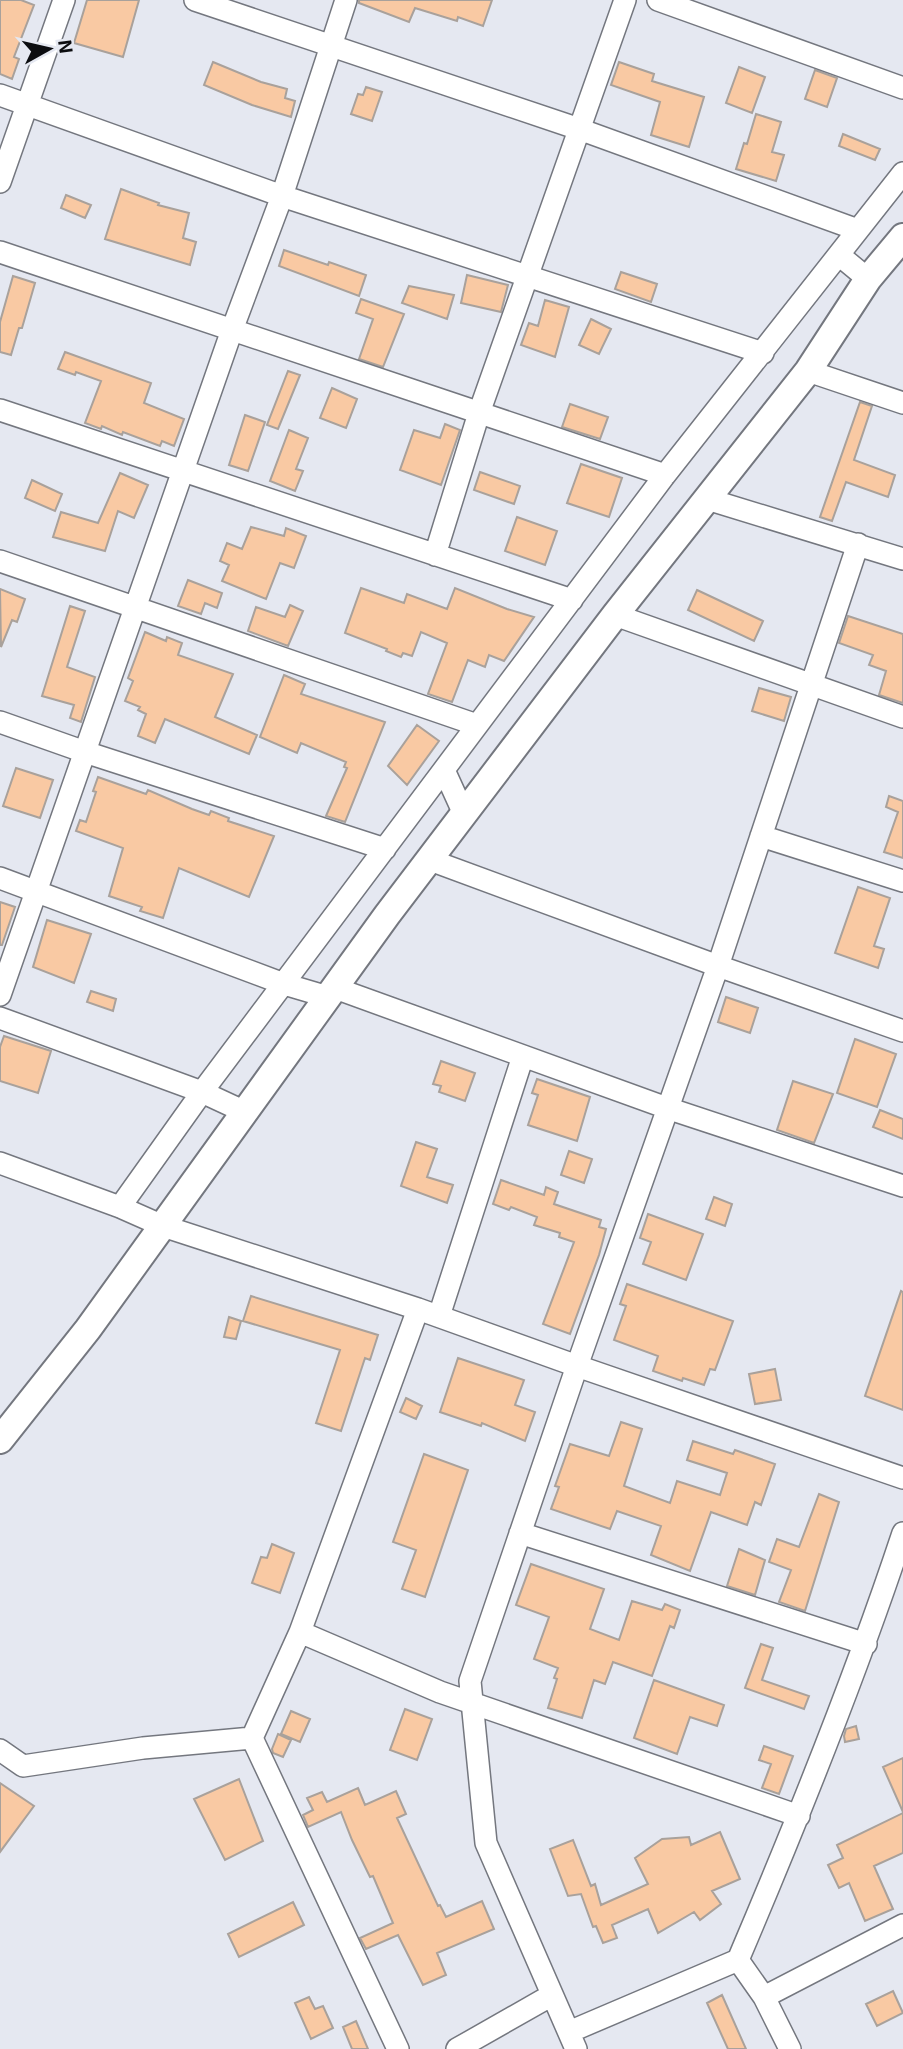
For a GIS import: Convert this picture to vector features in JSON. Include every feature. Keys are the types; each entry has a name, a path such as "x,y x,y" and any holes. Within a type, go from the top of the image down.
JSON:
{"main road":[{"path":"0,1440 88,1329 387,915 615,615 808,371 868,279 903,237"}],"street":[{"path":"0,182 64,0"},
{"path":"195,0 579,129 858,230"},
{"path":"0,995 282,196 346,0"},
{"path":"436,555 480,413 625,0"},
{"path":"658,0 903,88"},
{"path":"0,95 282,196 763,353"},
{"path":"120,1207 202,1092 665,475 903,173"},
{"path":"0,252 665,475"},
{"path":"839,255 868,279"},
{"path":"808,371 903,403"},
{"path":"0,410 572,600"},
{"path":"707,499 903,559"},
{"path":"859,544 718,966 577,1366 470,1681 486,1843 572,2041 738,1960 799,1816 866,1644 903,1533"},
{"path":"0,562 477,725"},
{"path":"615,615 903,718"},
{"path":"0,722 385,849"},
{"path":"444,771 464,814"},
{"path":"761,836 903,881"},
{"path":"430,860 903,1031"},
{"path":"0,877 284,984 331,992 903,1186"},
{"path":"0,1018 202,1092 245,1112"},
{"path":"439,1316 523,1056"},
{"path":"0,1163 120,1207 163,1226 418,1308 577,1366 903,1478"},
{"path":"398,2049 253,1738 300,1632 418,1308"},
{"path":"520,1533 866,1644"},
{"path":"300,1632 440,1692 799,1816"},
{"path":"0,1750 23,1766 143,1748 253,1738"},
{"path":"764,1997 903,1925"},
{"path":"738,1960 764,1997 790,2049"},
{"path":"457,2049 552,1995"}],"building":[{"path":"0,0 21,0 34,5 14,57 19,59 12,79 0,74"},
{"path":"87,0 139,0 123,57 74,43"},
{"path":"359,0 492,0 483,26 458,17 457,21 415,8 409,22 359,3"},
{"path":"213,62 261,82 287,89 285,98 295,101 291,117 252,105 204,85"},
{"path":"619,62 654,74 652,81 704,97 689,147 651,135 660,102 611,85"},
{"path":"739,67 765,77 752,113 726,103"},
{"path":"815,70 837,78 827,107 805,99"},
{"path":"366,87 382,92 372,121 351,114 358,94 363,95"},
{"path":"756,114 781,122 772,152 784,155 776,181 736,169"},
{"path":"843,134 880,149 875,160 839,146"},
{"path":"121,189 159,203 158,205 189,213 183,238 196,242 190,265 105,239"},
{"path":"66,195 91,205 85,218 61,208"},
{"path":"284,250 366,275 359,296 279,266"},
{"path":"621,272 657,284 651,302 615,289"},
{"path":"467,275 508,285 501,312 461,303"},
{"path":"13,276 35,283 11,355 0,352 0,322"},
{"path":"409,286 454,295 447,319 402,303"},
{"path":"361,299 404,314 383,367 359,359 373,319 356,313"},
{"path":"545,300 569,307 555,357 521,345 529,323 538,326"},
{"path":"591,319 611,329 599,354 579,345"},
{"path":"65,352 151,383 144,403 184,419 174,446 162,441 160,446 123,432 122,435 102,426 101,429 85,423 101,381 58,369"},
{"path":"288,371 300,375 278,429 267,425"},
{"path":"332,388 357,399 346,428 320,418"},
{"path":"860,402 872,406 854,460 895,475 888,497 846,482 832,521 820,517"},
{"path":"570,404 608,417 600,439 562,427"},
{"path":"245,415 265,422 248,471 229,465"},
{"path":"445,424 460,430 441,485 400,470 414,430 440,438"},
{"path":"289,430 308,438 296,469 303,471 295,491 270,481"},
{"path":"581,464 622,478 609,517 567,503"},
{"path":"480,472 520,486 514,504 474,490"},
{"path":"120,473 148,485 134,518 118,511 105,551 53,537 61,512 98,523"},
{"path":"32,480 62,494 55,511 25,498"},
{"path":"517,517 557,531 545,565 505,551"},
{"path":"251,527 284,536 286,528 306,536 294,568 280,563 266,599 222,581 229,565 220,561 227,543 242,549"},
{"path":"188,580 222,593 217,608 205,603 201,614 178,606"},
{"path":"361,588 404,603 407,594 447,609 455,588 534,617 504,661 489,655 485,667 468,660 452,702 428,694 447,643 421,632 412,656 403,653 401,657 345,633"},
{"path":"0,589 25,599 17,622 12,620 1,647"},
{"path":"697,590 763,621 754,641 688,610"},
{"path":"290,605 303,611 288,646 248,631 256,607 285,617"},
{"path":"70,606 85,611 67,667 95,677 81,722 70,718 74,705 42,696"},
{"path":"848,616 903,634 903,703 879,695 886,671 869,665 873,655 839,643"},
{"path":"145,632 166,641 167,637 182,643 178,655 233,674 215,717 257,735 249,754 165,719 155,743 138,736 146,714 138,710 140,707 125,701 133,681 128,678"},
{"path":"284,675 305,684 301,694 385,722 345,822 326,816 347,768 344,767 346,762 301,743 297,753 260,737"},
{"path":"759,688 791,697 784,721 752,711"},
{"path":"417,725 439,741 407,785 388,766"},
{"path":"16,768 53,780 40,818 3,806"},
{"path":"98,777 146,794 148,790 209,815 211,811 229,818 228,821 274,836 249,897 179,868 163,918 140,911 142,907 109,896 123,848 76,831 80,820 86,822"},
{"path":"889,796 903,801 903,858 884,852 898,812 886,807"},
{"path":"858,887 890,898 874,946 884,949 878,968 835,953"},
{"path":"0,902 15,907 2,945 0,945"},
{"path":"47,920 91,934 74,983 33,967"},
{"path":"91,991 116,999 113,1011 87,1002"},
{"path":"726,997 758,1008 750,1033 718,1022"},
{"path":"4,1036 51,1051 38,1093 0,1081 0,1047"},
{"path":"855,1039 896,1054 877,1107 837,1093"},
{"path":"441,1061 475,1073 465,1101 439,1092 441,1086 433,1084"},
{"path":"537,1079 590,1097 577,1141 528,1125 538,1095 532,1093"},
{"path":"793,1081 833,1094 814,1143 777,1130"},
{"path":"880,1110 903,1119 903,1139 873,1127"},
{"path":"416,1142 437,1149 427,1177 453,1185 447,1203 401,1186"},
{"path":"569,1151 592,1159 584,1183 561,1175"},
{"path":"501,1180 544,1195 546,1187 558,1192 554,1204 601,1220 599,1227 606,1229 570,1334 543,1324 574,1242 559,1237 560,1233 534,1225 537,1217 511,1207 509,1210 493,1204"},
{"path":"714,1197 732,1204 725,1226 706,1219"},
{"path":"648,1214 703,1234 686,1280 643,1264 651,1242 640,1238"},
{"path":"627,1284 733,1321 715,1370 710,1369 704,1385 653,1371 658,1356 614,1340 626,1306 620,1304"},
{"path":"901,1291 903,1292 903,1410 865,1396"},
{"path":"251,1296 378,1335 370,1360 365,1358 341,1431 316,1423 340,1350 243,1321"},
{"path":"229,1317 241,1321 236,1339 224,1337"},
{"path":"458,1358 524,1380 515,1405 535,1412 525,1441 482,1423 481,1426 440,1412"},
{"path":"775,1369 781,1400 755,1404 749,1374"},
{"path":"406,1398 422,1406 416,1419 400,1412"},
{"path":"621,1422 642,1429 624,1486 670,1503 677,1481 720,1495 727,1473 687,1460 693,1441 733,1454 735,1450 775,1464 761,1505 755,1502 747,1525 711,1512 690,1571 651,1555 661,1526 617,1511 610,1529 551,1509 559,1487 555,1486 570,1444 609,1456"},
{"path":"424,1454 468,1470 425,1597 402,1589 416,1550 393,1542"},
{"path":"819,1494 839,1502 805,1611 779,1602 791,1570 769,1562 777,1539 799,1547"},
{"path":"272,1544 294,1553 280,1593 252,1583 261,1557 267,1558"},
{"path":"739,1549 765,1560 755,1595 727,1586"},
{"path":"531,1564 604,1589 590,1629 619,1640 632,1601 662,1610 665,1604 680,1610 674,1628 670,1626 652,1676 613,1662 605,1684 594,1680 582,1718 548,1708 558,1668 534,1659 549,1617 516,1605"},
{"path":"761,1644 773,1648 762,1680 809,1696 804,1709 745,1688"},
{"path":"654,1680 724,1705 717,1726 690,1717 677,1754 634,1738"},
{"path":"405,1709 432,1719 417,1760 390,1750"},
{"path":"291,1711 310,1719 300,1742 281,1734"},
{"path":"856,1726 859,1739 845,1742 846,1729"},
{"path":"278,1734 291,1740 283,1757 273,1753 272,1749"},
{"path":"764,1746 793,1756 779,1794 762,1788 771,1764 759,1760"},
{"path":"903,1758 903,1812 883,1767"},
{"path":"239,1779 263,1841 225,1860 194,1799"},
{"path":"0,1783 34,1806 0,1852"},
{"path":"358,1788 365,1805 396,1791 406,1814 397,1818 438,1906 440,1905 446,1917 482,1901 494,1929 437,1953 446,1975 423,1985 398,1935 366,1949 360,1938 393,1923 341,1812 308,1827 303,1815 313,1810 307,1798 322,1792 327,1802"},
{"path":"903,1813 903,1853 874,1866 893,1909 865,1921 849,1883 839,1888 828,1865 843,1858 837,1845"},
{"path":"720,1832 740,1879 712,1891 721,1904 700,1920 694,1912 658,1933 648,1909 612,1925 617,1938 603,1943 596,1926 593,1927 581,1894 568,1896 550,1849 573,1840 591,1886 595,1884 601,1905 648,1884 635,1858 662,1839 689,1837 691,1845"},
{"path":"293,1902 304,1925 239,1957 228,1934"},
{"path":"893,1991 903,2013 877,2026 866,2004"},
{"path":"722,1995 746,2049 728,2049 707,2003"},
{"path":"309,1997 315,2009 323,2006 333,2028 311,2039 295,2003"},
{"path":"356,2021 368,2049 352,2049 343,2027"}]}
